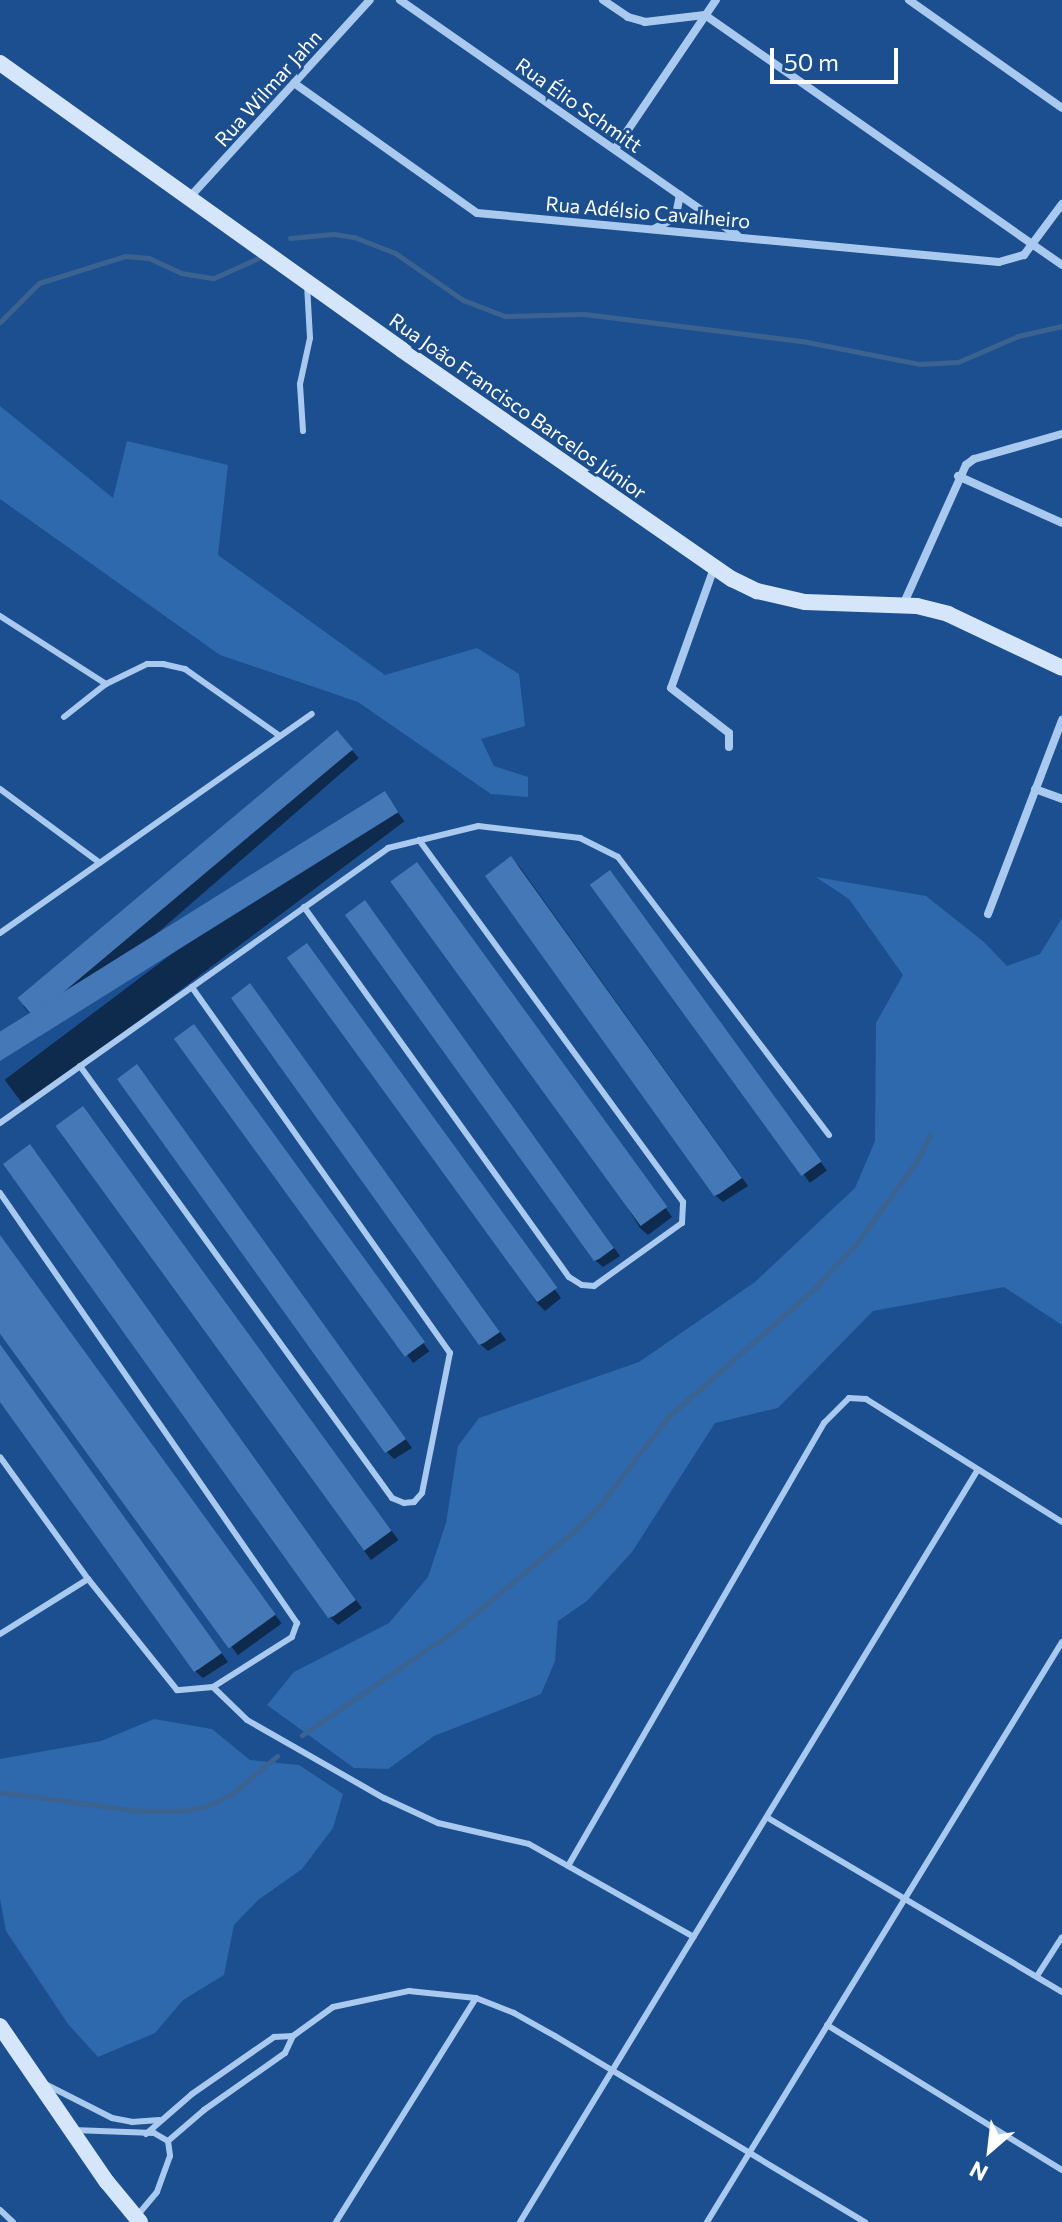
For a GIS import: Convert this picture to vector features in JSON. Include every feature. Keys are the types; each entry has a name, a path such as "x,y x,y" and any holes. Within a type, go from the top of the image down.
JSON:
{"street":[{"name":"Rua Wilmar Jahn","path":"189,198 370,0"},
{"name":"Rua Élio Schmitt","path":"400,0 740,237"},
{"path":"603,0 628,17 645,22 705,15 1062,265"},
{"path":"615,149 716,0"},
{"path":"909,0 1062,108"},
{"name":"Rua João Francisco Barcelos Júnior","path":"0,63 732,579 780,597 805,602 903,606 948,614 1062,668"},
{"name":"Rua Adélsio Cavalheiro","path":"294,83 477,213 999,262 1024,255 1034,245"},
{"path":"654,229 670,220 677,210 680,195"},
{"path":"1034,245 1062,204"},
{"path":"903,606 958,476 974,459 1062,434"},
{"path":"958,476 1062,523"},
{"path":"715,567 671,688 729,733 729,747"},
{"path":"988,914 1062,720"},
{"path":"1035,789 1062,799"},
{"path":"0,2026 34,2078 138,2220"}],"lane":[{"path":"303,431 300,384 310,338 306,281"},
{"path":"0,616 106,684"},
{"path":"64,717 106,684 147,664 185,669 280,736"},
{"path":"0,933 312,714"},
{"path":"0,789 100,863"},
{"path":"0,1123 388,848 478,826 580,838 618,857 829,1135"},
{"path":"304,907 569,1277 582,1285 594,1286 682,1223 683,1202 419,840"},
{"path":"80,1066 392,1498 404,1503 414,1502 422,1493 450,1353 192,987"},
{"path":"0,1193 297,1623 292,1637 213,1687 177,1690 88,1579 0,1457"},
{"path":"568,1866 824,1423 849,1398 866,1399 1062,1522"},
{"path":"520,2222 977,1471"},
{"path":"0,1634 88,1579"},
{"path":"707,2222 1062,1642"},
{"path":"213,1687 247,1720 384,1798 438,1823 529,1844 694,1937"},
{"path":"768,1818 1062,1992"},
{"path":"1037,1976 1062,1937"},
{"path":"168,2141 204,2110 285,2053 293,2036 333,2007 409,1991 476,1998 514,2013 613,2070 865,2222"},
{"path":"336,2222 476,1998"},
{"path":"827,2025 1062,2170"},
{"path":"146,2134 159,2120 274,2037 293,2036"},
{"path":"34,2078 112,2118 132,2122 159,2120"},
{"path":"72,2130 162,2135 168,2141 170,2156 157,2192 138,2220"},
{"path":"0,2210 13,2222"}],"shaded area":[{"path":"0,406 113,498 127,441 228,465 218,555 385,675 477,648 519,674 525,726 481,739 494,766 528,777 528,797 491,794 358,702 220,655 0,499"},
{"path":"816,877 926,896 984,942 1007,966 1040,954 1062,918 1062,1325 1004,1287 873,1311 778,1408 715,1423 632,1552 587,1601 558,1621 555,1661 541,1694 434,1736 388,1769 354,1768 267,1705 294,1672 389,1623 428,1577 446,1523 458,1446 479,1418 639,1362 755,1282 855,1188 875,1141 876,1023 903,975 849,899"},
{"path":"154,1719 212,1729 250,1760 299,1765 343,1794 333,1828 302,1869 258,1900 234,1925 224,1975 183,2000 155,2033 98,2057 68,2024 6,1931 0,1899 0,1759 101,1741"}],"building":[{"path":"337,730 353,749 34,1017 18,998"},
{"path":"385,791 398,812 0,1061 0,1032"},
{"path":"511,856 742,1178 719,1194 714,1196 485,876"},
{"path":"417,862 667,1207 641,1226 390,881"},
{"path":"610,870 822,1161 801,1176 590,885"},
{"path":"365,900 614,1248 599,1259 594,1261 345,915"},
{"path":"307,943 557,1288 537,1302 287,958"},
{"path":"250,983 500,1332 484,1343 479,1345 231,998"},
{"path":"194,1024 425,1342 405,1357 174,1039"},
{"path":"137,1064 406,1439 390,1450 385,1453 117,1079"},
{"path":"83,1106 392,1531 364,1551 55,1126"},
{"path":"30,1144 356,1600 334,1616 328,1618 3,1164"},
{"path":"0,1235 276,1614 229,1649 0,1334"},
{"path":"0,1344 222,1653 199,1669 194,1672 0,1402"}],"waterway":[{"path":"290,238 334,234 354,237 395,253 463,300 505,316 584,314 802,341 919,364 958,362 1018,336 1062,326"},
{"path":"0,322 39,283 125,256 149,258 181,273 214,278 258,258"},
{"path":"302,1735 454,1631 574,1531 600,1505 668,1417 812,1291 856,1244 918,1159 930,1135"},
{"path":"0,1792 139,1811 182,1811 207,1806 232,1794 277,1756"}]}
